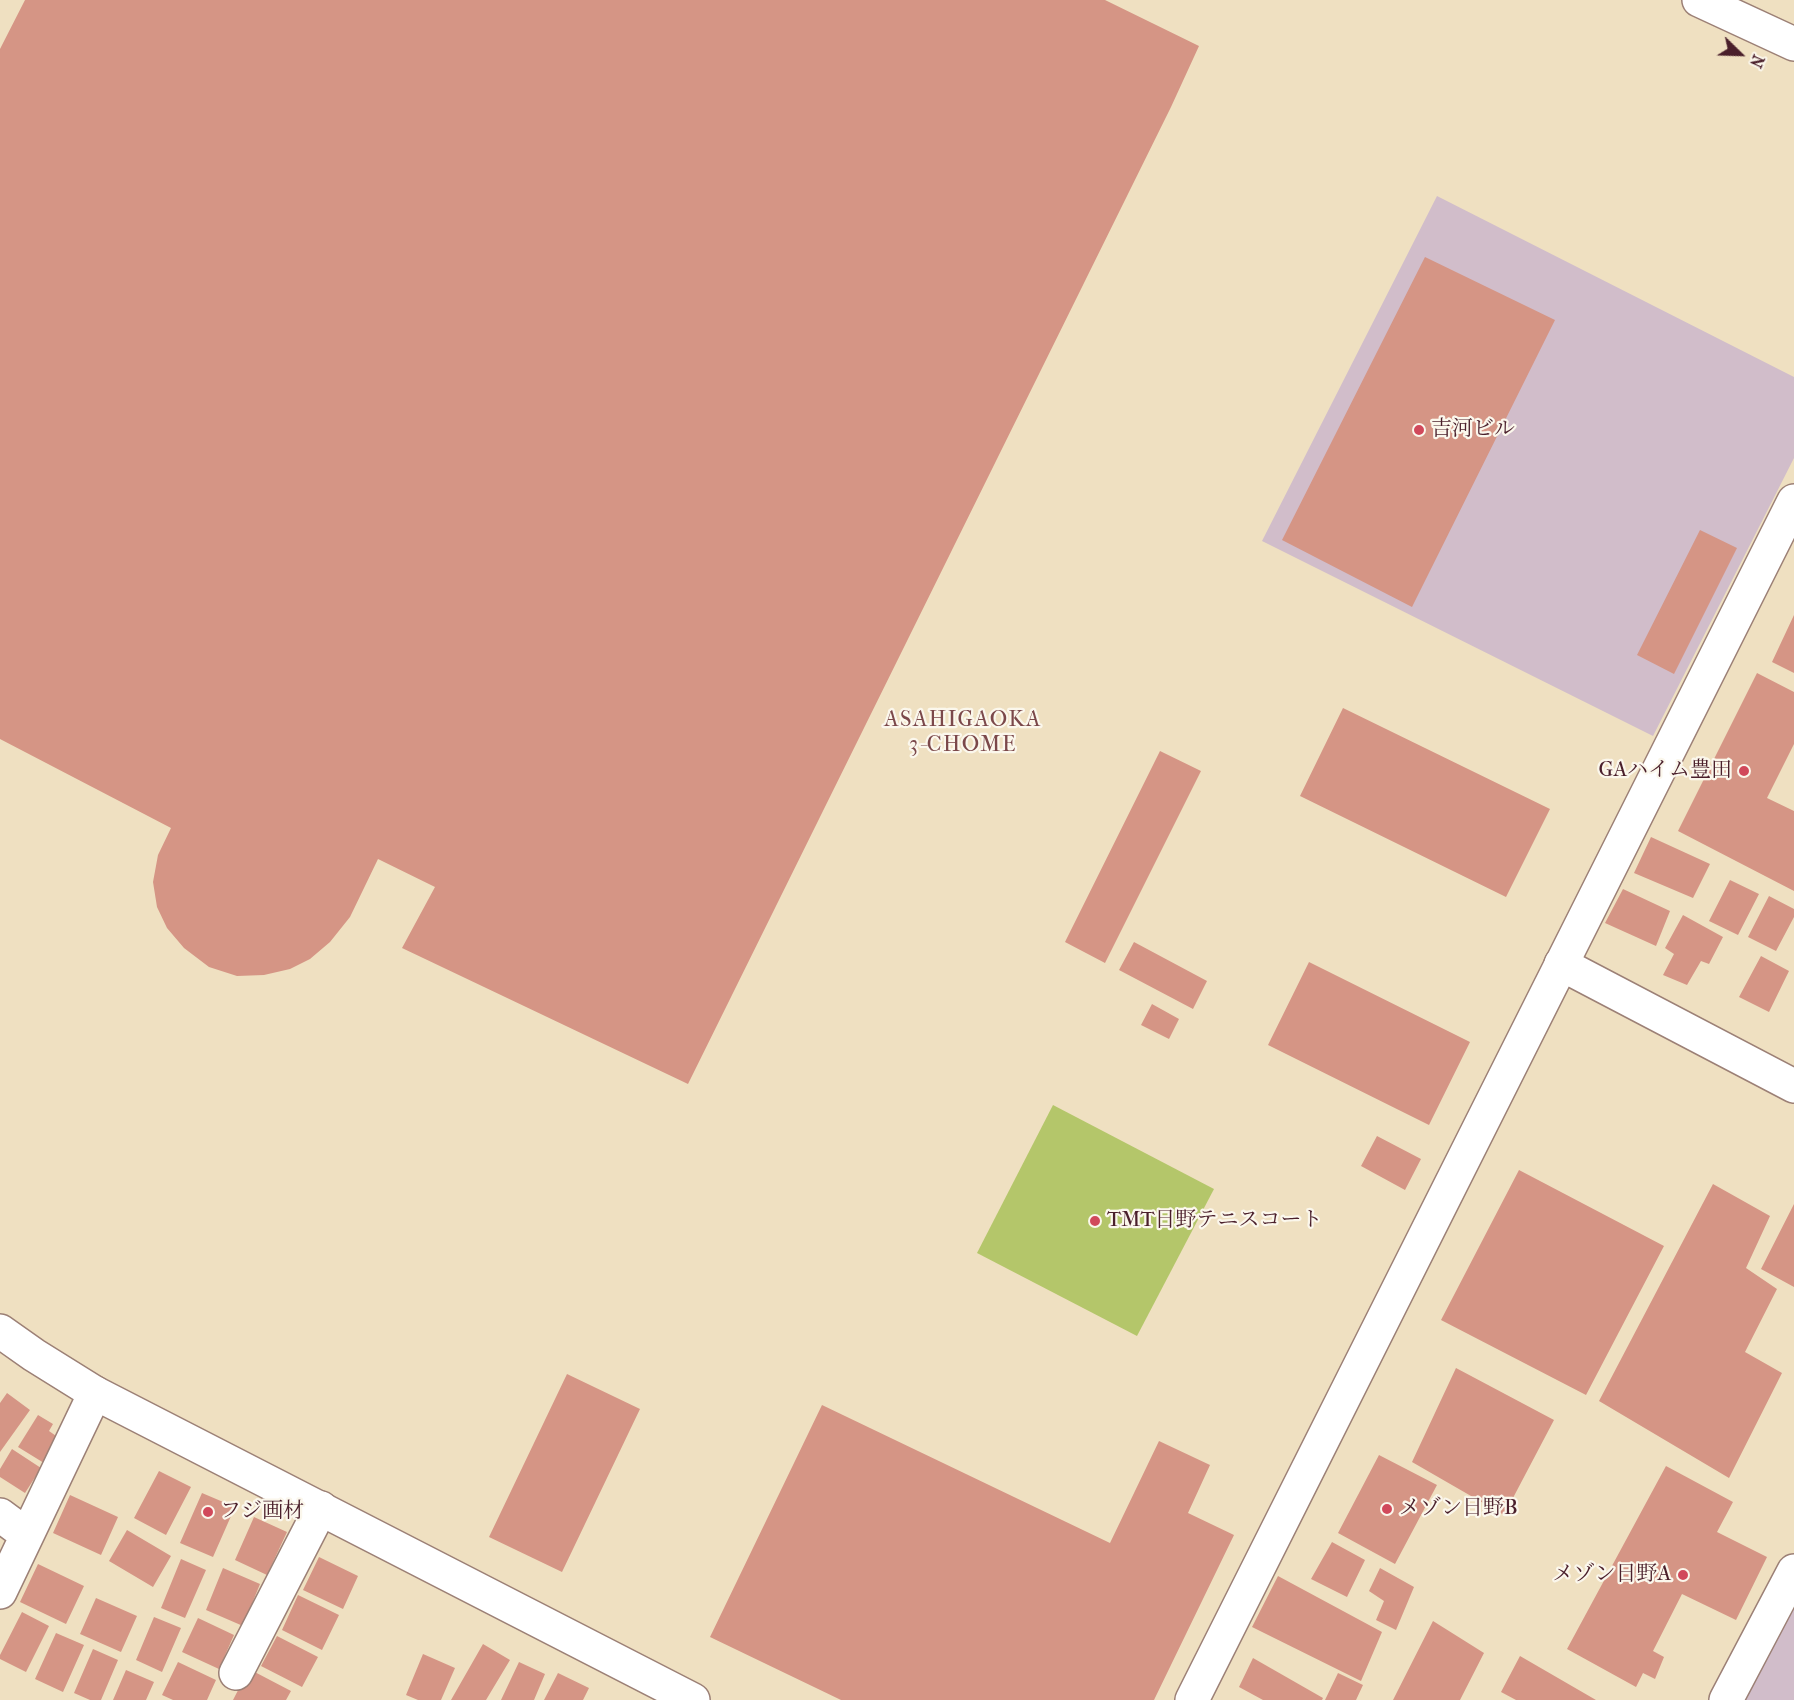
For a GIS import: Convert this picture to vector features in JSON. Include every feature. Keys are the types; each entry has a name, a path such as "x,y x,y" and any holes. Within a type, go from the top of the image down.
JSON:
{"street":[{"path":"1699,0 1794,44"},
{"path":"1192,1700 1794,501"},
{"path":"1561,964 1794,1086"},
{"path":"0,1331 95,1393 693,1700"},
{"path":"0,1592 95,1393"},
{"path":"236,1673 321,1508"},
{"path":"0,1515 27,1536"},
{"path":"1726,1700 1794,1571"}],"shaded area":[{"path":"1437,196 1794,377 1794,458 1653,736 1262,541"},
{"path":"1794,1571 1794,1700 1726,1700"}],"green space":[{"name":"TMT日野テニスコート","path":"1053,1105 1214,1189 1137,1336 977,1253"}],"building":[{"path":"25,0 1105,0 1199,46 1171,107 688,1084 402,948 435,887 378,859 350,917 330,942 310,959 290,969 264,975 237,976 209,967 184,948 167,928 157,907 153,882 158,855 171,828 0,739 0,49"},
{"name":"吉河ビル","path":"1425,257 1555,320 1412,607 1282,540"},
{"path":"1700,530 1737,548 1674,674 1637,655"},
{"path":"1794,615 1794,673 1772,662"},
{"name":"GAハイム豊田","path":"1757,673 1794,692 1794,744 1767,798 1794,811 1794,891 1678,831"},
{"path":"1343,708 1550,809 1506,897 1300,796"},
{"path":"1160,751 1201,771 1105,963 1065,942"},
{"path":"1651,837 1710,864 1693,898 1634,873"},
{"path":"1730,880 1759,894 1738,935 1709,921"},
{"path":"1623,889 1670,911 1656,946 1605,923"},
{"path":"1769,896 1794,909 1794,917 1776,951 1748,937"},
{"path":"1683,915 1723,937 1709,964 1701,961 1687,985 1663,975 1674,954 1665,948"},
{"path":"1134,942 1207,981 1193,1009 1119,970"},
{"path":"1761,956 1789,971 1769,1012 1739,997"},
{"path":"1309,962 1470,1042 1429,1125 1268,1045"},
{"path":"1152,1004 1179,1019 1169,1039 1141,1025"},
{"path":"1377,1136 1421,1159 1405,1190 1361,1166"},
{"path":"1519,1170 1664,1246 1586,1395 1441,1320"},
{"path":"1713,1184 1770,1216 1746,1268 1777,1289 1745,1352 1782,1373 1729,1478 1599,1401"},
{"path":"1794,1204 1794,1287 1761,1269"},
{"path":"1456,1368 1554,1420 1504,1515 1412,1462"},
{"path":"567,1374 640,1409 562,1572 489,1537"},
{"path":"7,1393 30,1410 0,1452 0,1403"},
{"path":"822,1405 1110,1543 1159,1441 1210,1465 1188,1513 1234,1535 1154,1700 841,1700 710,1637"},
{"path":"38,1415 53,1424 49,1431 59,1438 44,1463 18,1447"},
{"path":"12,1449 41,1468 25,1493 0,1477 0,1469"},
{"name":"メゾン日野B","path":"1379,1455 1437,1485 1395,1564 1338,1533"},
{"name":"メゾン日野A","path":"1666,1466 1733,1502 1717,1532 1767,1557 1736,1620 1682,1594 1653,1651 1664,1657 1655,1679 1643,1673 1636,1687 1567,1649"},
{"path":"159,1471 191,1487 166,1535 134,1518"},
{"path":"202,1493 235,1507 213,1557 180,1543"},
{"path":"70,1495 118,1517 101,1555 53,1533"},
{"path":"254,1517 287,1532 267,1575 235,1560"},
{"path":"127,1530 171,1556 153,1587 109,1561"},
{"path":"1332,1542 1365,1560 1347,1597 1311,1579"},
{"path":"319,1557 358,1576 343,1609 303,1590"},
{"path":"181,1559 206,1570 185,1618 161,1608"},
{"path":"38,1564 84,1586 66,1624 20,1602"},
{"path":"223,1568 260,1584 243,1626 206,1610"},
{"path":"1380,1568 1414,1587 1396,1630 1376,1620 1384,1601 1369,1591"},
{"path":"1278,1576 1382,1632 1361,1681 1252,1627"},
{"path":"298,1595 339,1615 322,1650 282,1630"},
{"path":"96,1598 137,1616 121,1652 80,1634"},
{"path":"22,1612 49,1626 26,1672 0,1659"},
{"path":"154,1617 181,1628 162,1672 136,1660"},
{"path":"198,1618 234,1635 219,1669 182,1652"},
{"path":"1433,1621 1484,1653 1460,1700 1393,1700"},
{"path":"56,1633 84,1645 63,1692 35,1679"},
{"path":"277,1636 318,1657 302,1687 261,1666"},
{"path":"483,1644 510,1660 486,1700 451,1700"},
{"path":"93,1649 118,1660 101,1700 90,1700 74,1693"},
{"path":"423,1654 455,1668 441,1700 418,1700 406,1695"},
{"path":"1520,1656 1596,1700 1516,1700 1501,1692"},
{"path":"1253,1658 1323,1698 1322,1700 1263,1700 1239,1687"},
{"path":"178,1662 216,1680 207,1700 173,1700 162,1695"},
{"path":"519,1662 545,1674 534,1700 501,1700"},
{"path":"249,1669 291,1691 286,1700 233,1700"},
{"path":"126,1670 154,1682 146,1700 113,1700"},
{"path":"558,1673 589,1688 583,1700 544,1700"},
{"path":"1338,1673 1363,1685 1356,1700 1325,1700"}],"place":[{"name":"吉河ビル","path":"1419,430"},
{"name":"GAハイム豊田","path":"1744,771"},
{"name":"TMT日野テニスコート","path":"1095,1221"},
{"name":"メゾン日野B","path":"1387,1509"},
{"name":"フジ画材","path":"208,1512"},
{"name":"メゾン日野A","path":"1683,1575"}],"district":[{"name":"ASAHIGAOKA 3-CHOME","path":"963,734"}]}
